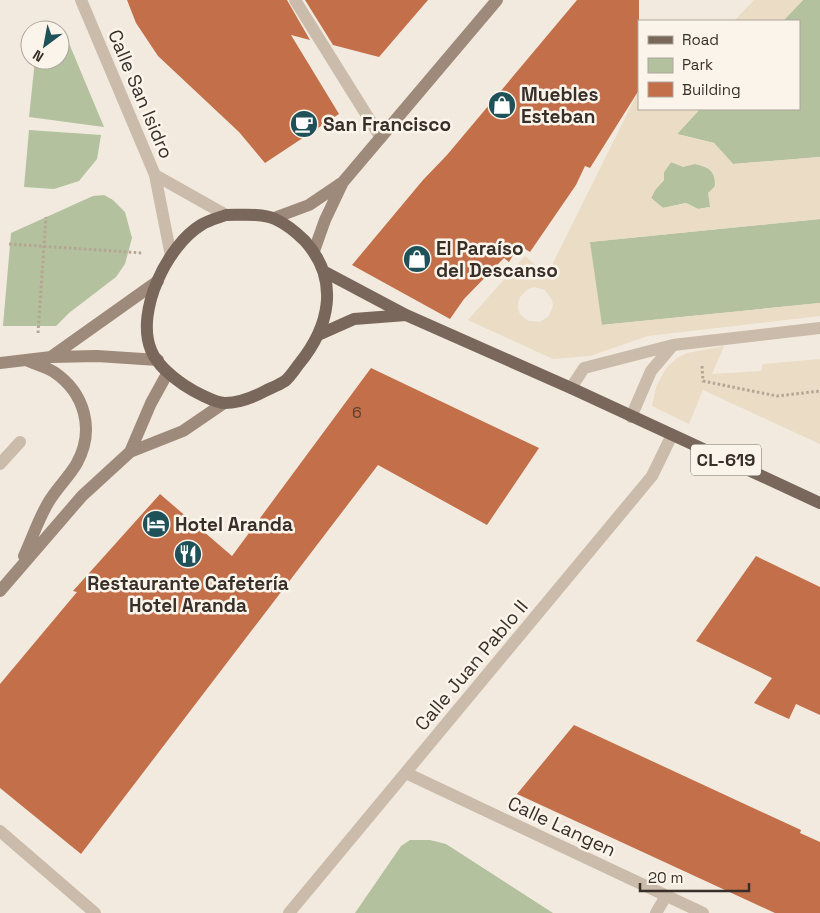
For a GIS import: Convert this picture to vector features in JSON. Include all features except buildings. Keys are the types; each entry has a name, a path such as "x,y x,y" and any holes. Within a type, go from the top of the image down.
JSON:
{"main road":[{"path":"226,215 252,215 274,218 296,231 314,251 325,272 328,297 322,324 309,352 285,381 250,399 224,403 193,391 167,374 151,350 146,323 151,299 162,269 179,245 202,225 226,215"},
{"path":"325,272 406,315"},
{"path":"318,335 354,320 406,315"},
{"name":"CL-619","path":"406,315 571,388 820,503"}],"street":[{"name":"Calle San Isidro","path":"81,0 155,175 171,256"},
{"path":"295,0 381,138"},
{"path":"274,218 309,205 343,182 497,0"},
{"path":"155,175 226,215"},
{"path":"314,251 325,220 343,182"},
{"path":"51,357 158,281"},
{"path":"571,388 584,368 673,345 820,328"},
{"path":"631,417 651,371 673,345"},
{"path":"0,363 51,357 97,356 158,360"},
{"path":"19,568 48,504 77,463 85,443 87,420 79,400 68,384 53,372 31,360"},
{"path":"130,452 151,403 167,374"},
{"path":"0,591 82,496 130,452 183,431 224,403"},
{"name":"Calle Juan Pablo II","path":"290,913 652,476 672,435"},
{"path":"0,464 20,442"},
{"name":"Calle Langen","path":"406,773 703,913"},
{"path":"0,831 95,913"},
{"path":"656,913 666,896"}],"path":[{"path":"31,360 45,246 46,217"},
{"path":"10,244 171,256"},
{"path":"701,358 703,381 777,396 820,391"}],"green space":[{"path":"803,0 820,0 820,157 733,164 714,143 677,134 699,110 800,110 800,20 784,20"},
{"path":"70,46 104,127 29,117 34,70 70,70"},
{"path":"29,130 101,135 97,159 79,181 54,189 24,187"},
{"path":"671,162 682,165 695,164 708,169 712,173 715,183 710,207 698,209 686,203 663,208 651,198 664,180 664,172"},
{"path":"104,195 113,200 125,212 132,238 125,264 116,277 69,313 56,326 3,326 11,233 93,196"},
{"path":"820,219 820,303 601,325 589,242"},
{"path":"410,840 430,840 446,844 553,913 355,913 401,846"}],"shaded area":[{"path":"754,0 803,0 784,20 735,20"},
{"path":"638,92 638,110 699,110 677,134 714,143 733,164 820,157 820,219 590,242 602,325 820,303 820,316 648,336 590,356 553,359 468,320 525,256 547,275","holes":["671,162 683,167 695,164 707,167 713,172 716,185 708,193 710,207 698,209 686,203 663,208 651,198 664,180 664,172","534,287 545,290 552,300 553,306 549,316 540,322 529,321 524,318 518,309 520,297 528,289"]},
{"path":"724,346 712,374 761,371 763,364 820,359 820,444 703,390 689,424 652,406 656,387 666,368 677,358 687,353"}],"place":[{"name":"Muebles Esteban","path":"502,105"},
{"name":"San Francisco","path":"304,124"},
{"name":"El Paraíso del Descanso","path":"417,259"},
{"name":"Hotel Aranda","path":"156,524"},
{"name":"Restaurante Cafetería Hotel Aranda","path":"188,554"}]}
